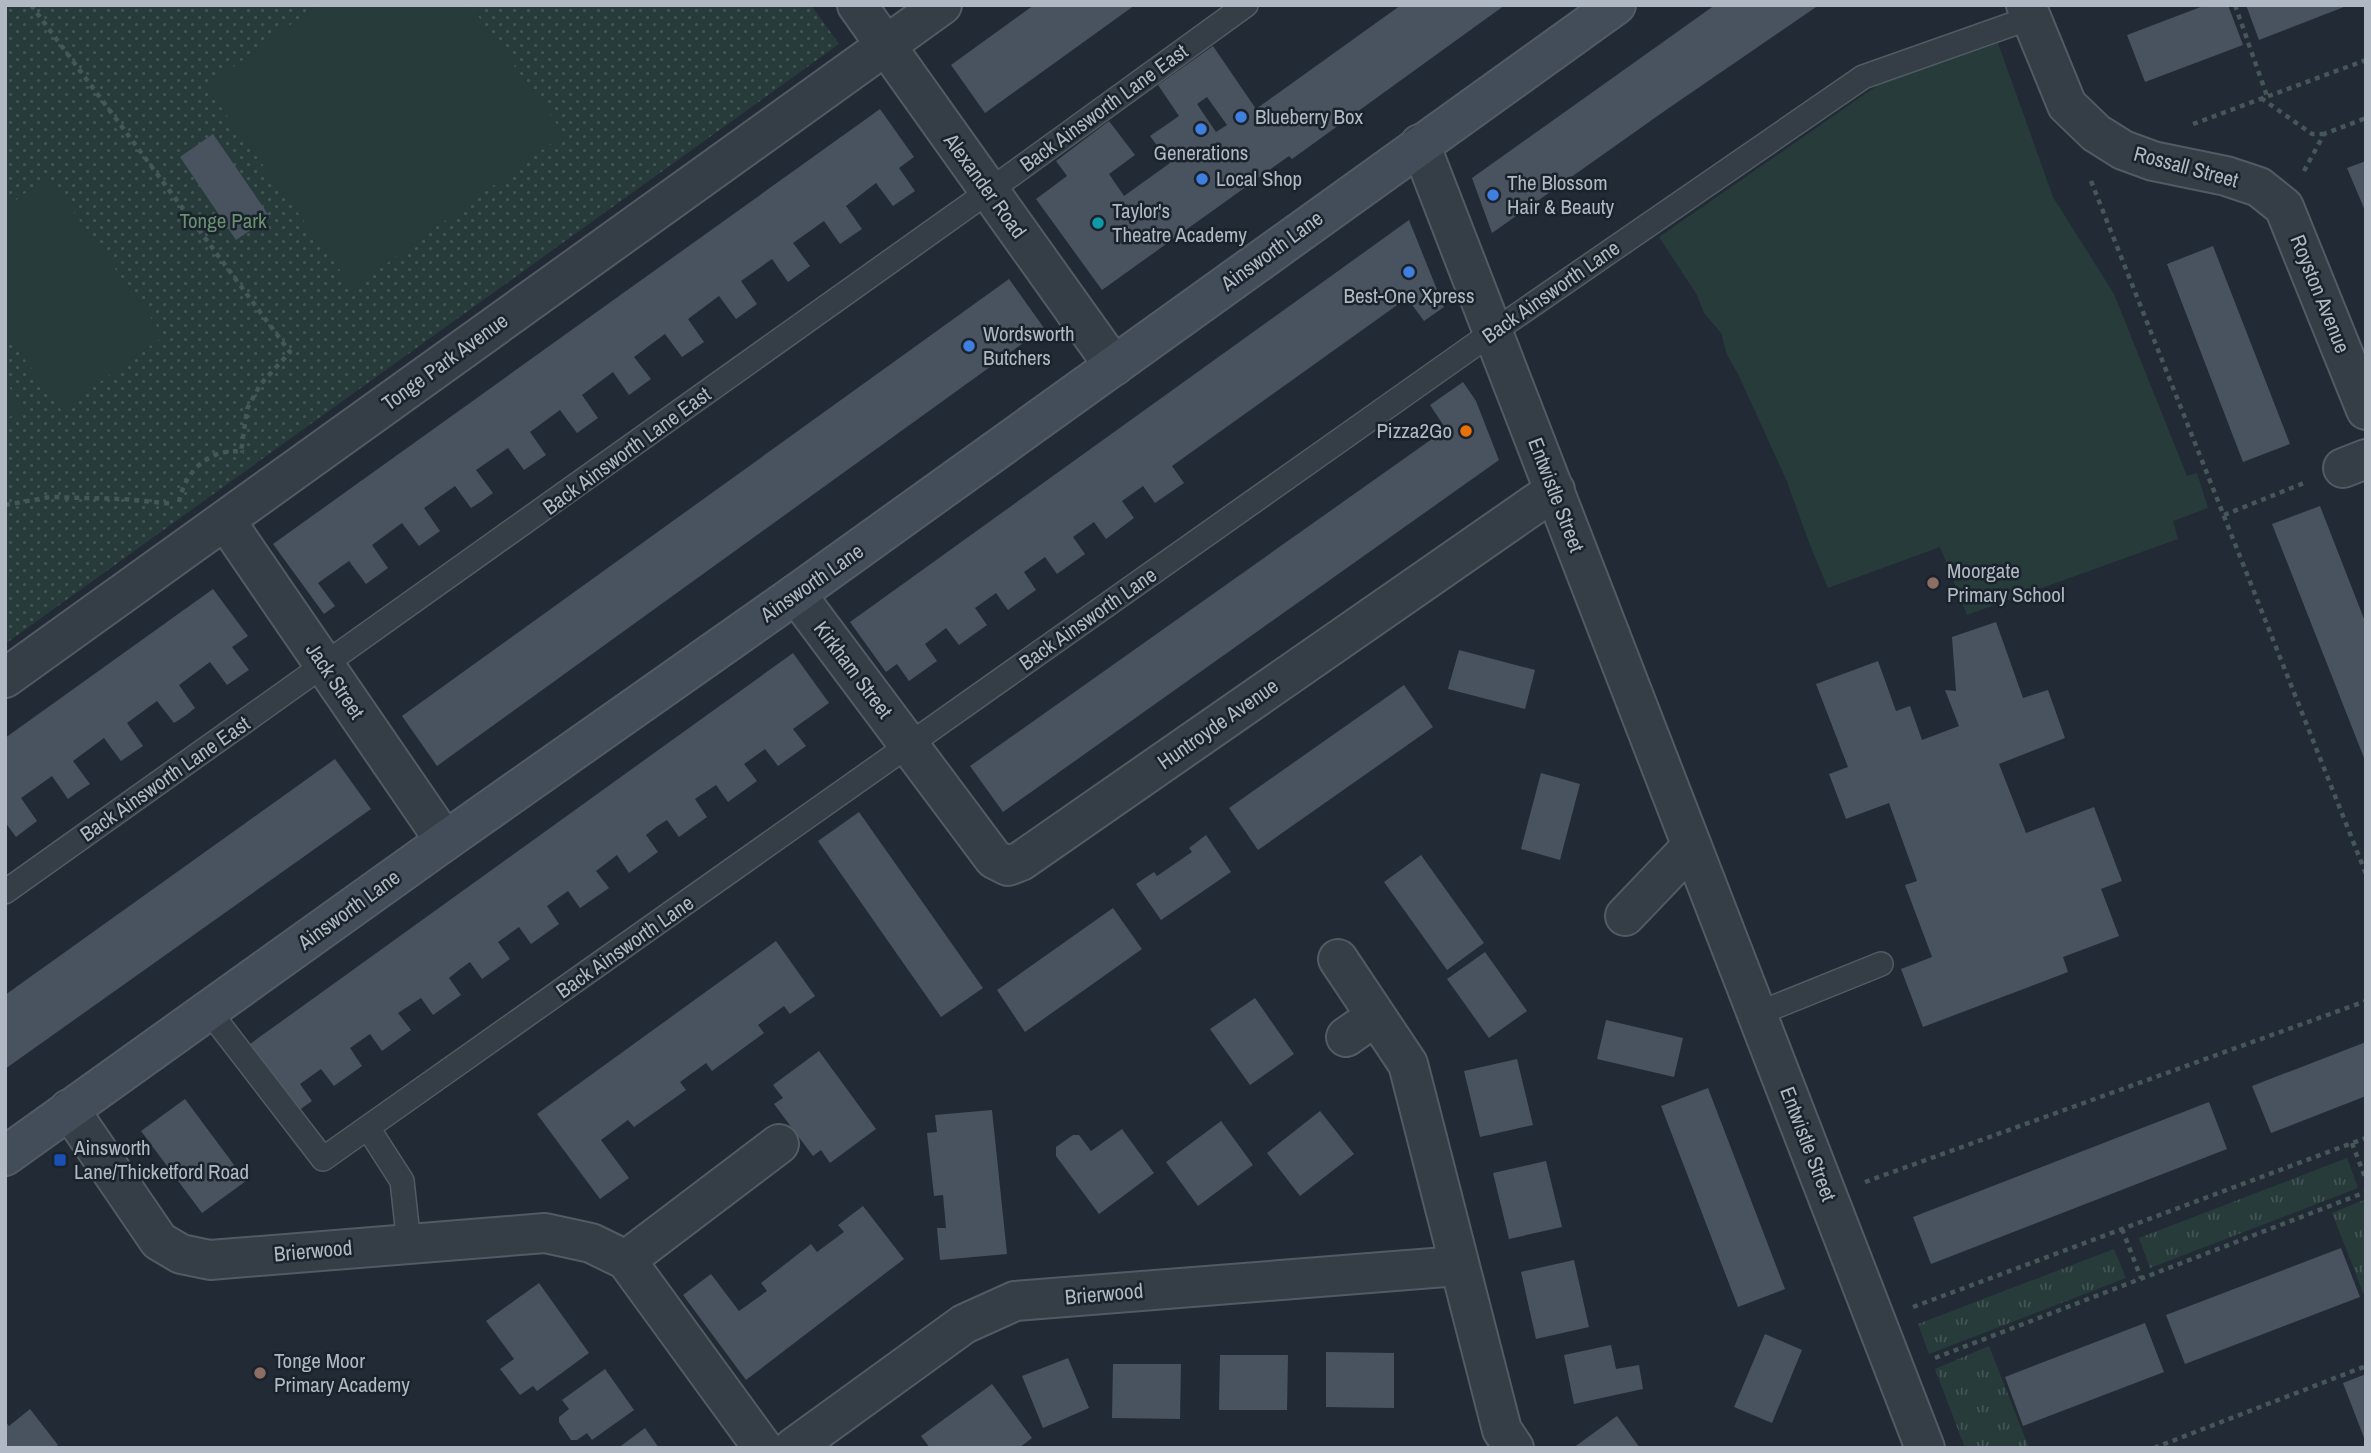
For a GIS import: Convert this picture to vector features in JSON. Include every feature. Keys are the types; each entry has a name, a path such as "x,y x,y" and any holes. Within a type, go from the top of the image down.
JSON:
{"main road":[{"name":"Ainsworth Lane","path":"5,1156 796,594 1616,5"}],"street":[{"name":"Alexander Road","path":"857,5 1114,366"},
{"name":"Tonge Park Avenue","path":"5,678 942,5"},
{"name":"Rossall Street","path":"2028,12 2067,105 2096,133 2123,150 2152,161 2226,176 2259,187 2287,212"},
{"name":"Entwistle Street","path":"1420,144 1896,1373 1919,1446"},
{"name":"Royston Avenue","path":"2287,212 2366,410"},
{"name":"Huntroyde Avenue","path":"909,745 994,859 1008,866 1021,861 1555,490"},
{"name":"Jack Street","path":"225,520 446,841"},
{"name":"Kirkham Street","path":"796,594 909,745"},
{"path":"1625,916 1692,846"},
{"path":"1338,958 1361,1027 1408,1064 1502,1430 1514,1448"},
{"name":"Brierwood","path":"69,1109 159,1241 181,1254 210,1260 545,1233 592,1243 626,1259 763,1448"},
{"path":"626,1259 779,1144"},
{"name":"Brierwood","path":"793,1448 964,1324 1015,1301 1458,1266"}],"lane":[{"name":"Back Ainsworth Lane East","path":"5,892 326,666 1246,5"},
{"name":"Back Ainsworth Lane","path":"209,1011 323,1159 1493,332 1863,77 2028,12"},
{"path":"1757,1014 1881,964"},
{"path":"368,1128 402,1181 409,1244"}],"path":[{"path":"31,5 290,352 260,385 247,410 241,452"},
{"path":"2235,5 2264,97 2312,134 2324,134 2366,117"},
{"path":"2186,127 2366,60"},
{"path":"2287,212 2324,134"},
{"path":"2108,141 2089,176 2366,874"},
{"path":"2224,515 2354,463"},
{"path":"5,505 50,497 123,499 178,505"},
{"path":"1828,1196 2366,1001"},
{"path":"1876,1321 2366,1138"},
{"path":"2352,1143 2366,1180"},
{"path":"1896,1373 2366,1192"},
{"path":"2122,1229 2141,1278"},
{"path":"2154,1448 2366,1366"}],"green space":[{"name":"Tonge Park","path":"5,5 811,5 839,44 5,644"},
{"path":"317,5 470,5 564,134 353,288 206,87"},
{"path":"1998,43 2053,197 2114,294 2187,476 2197,473 2208,508 2173,521 2178,539 1967,615 1940,547 1828,588 1786,479 1727,355 1721,333 1704,313 1697,295 1659,237 1878,85"},
{"path":"48,177 164,336 61,410 5,332 5,208"},
{"path":"5,381 23,408 5,420"},
{"path":"2347,1158 2358,1188 2150,1268 2139,1238"},
{"path":"2366,1199 2366,1300 2332,1213"},
{"path":"2114,1249 2126,1278 1929,1354 1918,1324"},
{"path":"1989,1346 2029,1448 1965,1448 1935,1369"}],"building":[{"path":"1034,5 1135,5 985,113 951,65"},
{"path":"1401,5 1505,5 1292,159 1289,156 1102,290 1036,199 1067,176 1056,161 1109,121 1135,155 1109,174 1124,196 1170,163 1150,136 1179,116 1158,85 1213,46 1256,109","holes":["1207,97 1227,125 1216,132 1197,104"]},
{"path":"1715,5 1819,5 1492,233 1472,178"},
{"path":"2206,5 2228,5 2243,45 2145,82 2127,35"},
{"path":"2246,5 2349,5 2259,40"},
{"path":"880,109 914,157 899,168 915,191 893,206 876,183 846,206 862,229 840,244 824,221 793,243 810,266 788,282 772,259 741,281 757,304 736,319 719,296 688,319 704,342 682,357 665,334 634,357 651,379 629,395 613,372 582,395 598,418 577,433 560,410 530,432 546,455 524,470 508,448 476,470 493,493 482,501 471,508 455,486 424,508 440,531 419,546 402,523 372,545 388,568 366,584 349,561 318,583 335,606 324,614 273,544"},
{"path":"213,134 270,217 236,240 180,157"},
{"path":"2366,161 2366,213 2347,168"},
{"path":"1409,220 1444,307 1424,321 1407,298 1172,466 1184,483 1155,503 1143,486 1122,501 1134,518 1106,539 1094,522 1073,537 1085,554 1057,574 1045,557 1024,572 1036,590 1008,610 996,593 975,608 987,625 959,645 946,628 925,644 937,661 909,681 897,664 886,672 850,622"},
{"path":"2213,246 2290,444 2243,462 2167,264"},
{"path":"1009,279 1044,328 437,766 402,716"},
{"path":"1463,382 1476,401 1499,460 1003,812 970,766 1446,429 1430,405"},
{"path":"2320,506 2366,624 2366,763 2272,524"},
{"path":"213,589 248,636 232,647 249,670 227,685 210,662 179,685 195,708 185,716 174,723 157,701 127,723 143,746 121,761 104,738 73,761 90,784 68,799 52,776 21,798 37,821 16,837 5,822 5,738"},
{"path":"1996,622 2023,698 2048,690 2065,738 1999,764 2026,833 2094,807 2122,881 2101,889 2119,936 2063,957 2068,972 1923,1027 1901,969 1932,957 1905,885 1917,881 1889,803 1846,819 1829,774 1848,767 1816,684 1878,661 1896,711 1910,706 1922,740 1959,726 1945,690 1956,691 1952,637"},
{"path":"1459,650 1535,670 1525,709 1448,689"},
{"path":"793,653 829,703 793,729 806,746 778,766 765,749 744,764 757,781 728,802 716,785 695,799 707,817 679,837 667,820 656,827 646,835 658,852 629,873 617,855 596,871 609,888 580,908 568,891 547,906 559,924 531,944 519,927 498,942 510,959 482,979 470,962 449,978 461,995 433,1015 421,998 398,1013 411,1030 382,1051 370,1034 350,1048 362,1066 334,1086 321,1069 300,1084 312,1101 298,1111 250,1044"},
{"path":"1404,685 1433,727 1258,850 1229,808"},
{"path":"335,759 371,809 5,1069 5,995"},
{"path":"1541,773 1580,784 1560,860 1521,849"},
{"path":"859,812 983,988 941,1017 818,841"},
{"path":"1206,835 1231,872 1161,920 1136,884 1154,872 1157,876 1192,852 1189,848"},
{"path":"1421,855 1484,943 1447,970 1384,882"},
{"path":"1113,908 1142,949 1025,1032 997,990"},
{"path":"776,941 815,996 790,1014 784,1006 758,1025 764,1033 712,1071 706,1063 680,1082 686,1090 634,1127 628,1120 601,1140 629,1178 600,1199 537,1114"},
{"path":"1485,952 1527,1011 1489,1038 1447,979"},
{"path":"1255,998 1294,1054 1250,1085 1210,1029"},
{"path":"1606,1020 1683,1038 1674,1077 1597,1059"},
{"path":"2366,1042 2366,1096 2271,1133 2252,1086"},
{"path":"819,1051 876,1129 830,1163 821,1150 813,1156 774,1104 783,1098 773,1085"},
{"path":"1517,1059 1533,1125 1480,1137 1464,1071"},
{"path":"1708,1088 1785,1289 1738,1307 1661,1106"},
{"path":"185,1099 246,1181 202,1213 141,1131"},
{"path":"2209,1102 2227,1149 1931,1264 1913,1217"},
{"path":"992,1110 1007,1254 940,1260 937,1228 946,1228 943,1195 934,1196 927,1133 937,1132 935,1115"},
{"path":"1320,1111 1354,1154 1300,1196 1267,1153"},
{"path":"1221,1121 1253,1165 1198,1206 1166,1162"},
{"path":"1122,1129 1154,1173 1099,1214 1056,1156 1056,1147 1073,1135 1079,1135 1091,1151"},
{"path":"1546,1161 1562,1227 1509,1239 1493,1173"},
{"path":"863,1206 904,1259 746,1380 683,1295 711,1274 739,1311 767,1291 761,1283 811,1244 817,1252 844,1232 838,1225"},
{"path":"2341,1248 2360,1297 2185,1364 2166,1315"},
{"path":"1574,1260 1589,1327 1536,1339 1521,1272"},
{"path":"539,1283 589,1353 537,1391 533,1386 520,1395 500,1369 514,1359 486,1321"},
{"path":"2145,1323 2164,1372 2023,1426 2005,1377"},
{"path":"1765,1334 1802,1350 1772,1423 1734,1407"},
{"path":"1611,1345 1616,1369 1639,1365 1643,1389 1574,1404 1564,1355"},
{"path":"1326,1352 1394,1353 1394,1408 1326,1407"},
{"path":"1220,1355 1288,1355 1287,1410 1219,1410"},
{"path":"1068,1358 1089,1408 1043,1428 1022,1376"},
{"path":"1113,1364 1181,1364 1180,1419 1112,1418"},
{"path":"605,1369 634,1410 592,1440 587,1433 577,1440 571,1440 559,1422 559,1417 569,1409 562,1400"},
{"path":"2366,1374 2366,1443 2343,1383"},
{"path":"992,1384 1032,1438 1019,1448 930,1448 921,1436"},
{"path":"30,1409 58,1445 54,1448 5,1448 5,1421 9,1426"},
{"path":"1617,1416 1640,1448 1573,1448"},
{"path":"645,1428 659,1448 618,1448"}],"place":[{"name":"Blueberry Box","path":"1241,117"},
{"name":"Generations","path":"1201,129"},
{"name":"Local Shop","path":"1202,179"},
{"name":"The Blossom Hair & Beauty","path":"1493,195"},
{"name":"Taylor's Theatre Academy","path":"1098,223"},
{"name":"Best-One Xpress","path":"1409,272"},
{"name":"Wordsworth Butchers","path":"969,346"},
{"name":"Pizza2Go","path":"1466,431"},
{"name":"Moorgate Primary School","path":"1933,583"},
{"name":"Ainsworth Lane/Thicketford Road","path":"60,1160"},
{"name":"Tonge Moor Primary Academy","path":"260,1373"}]}
